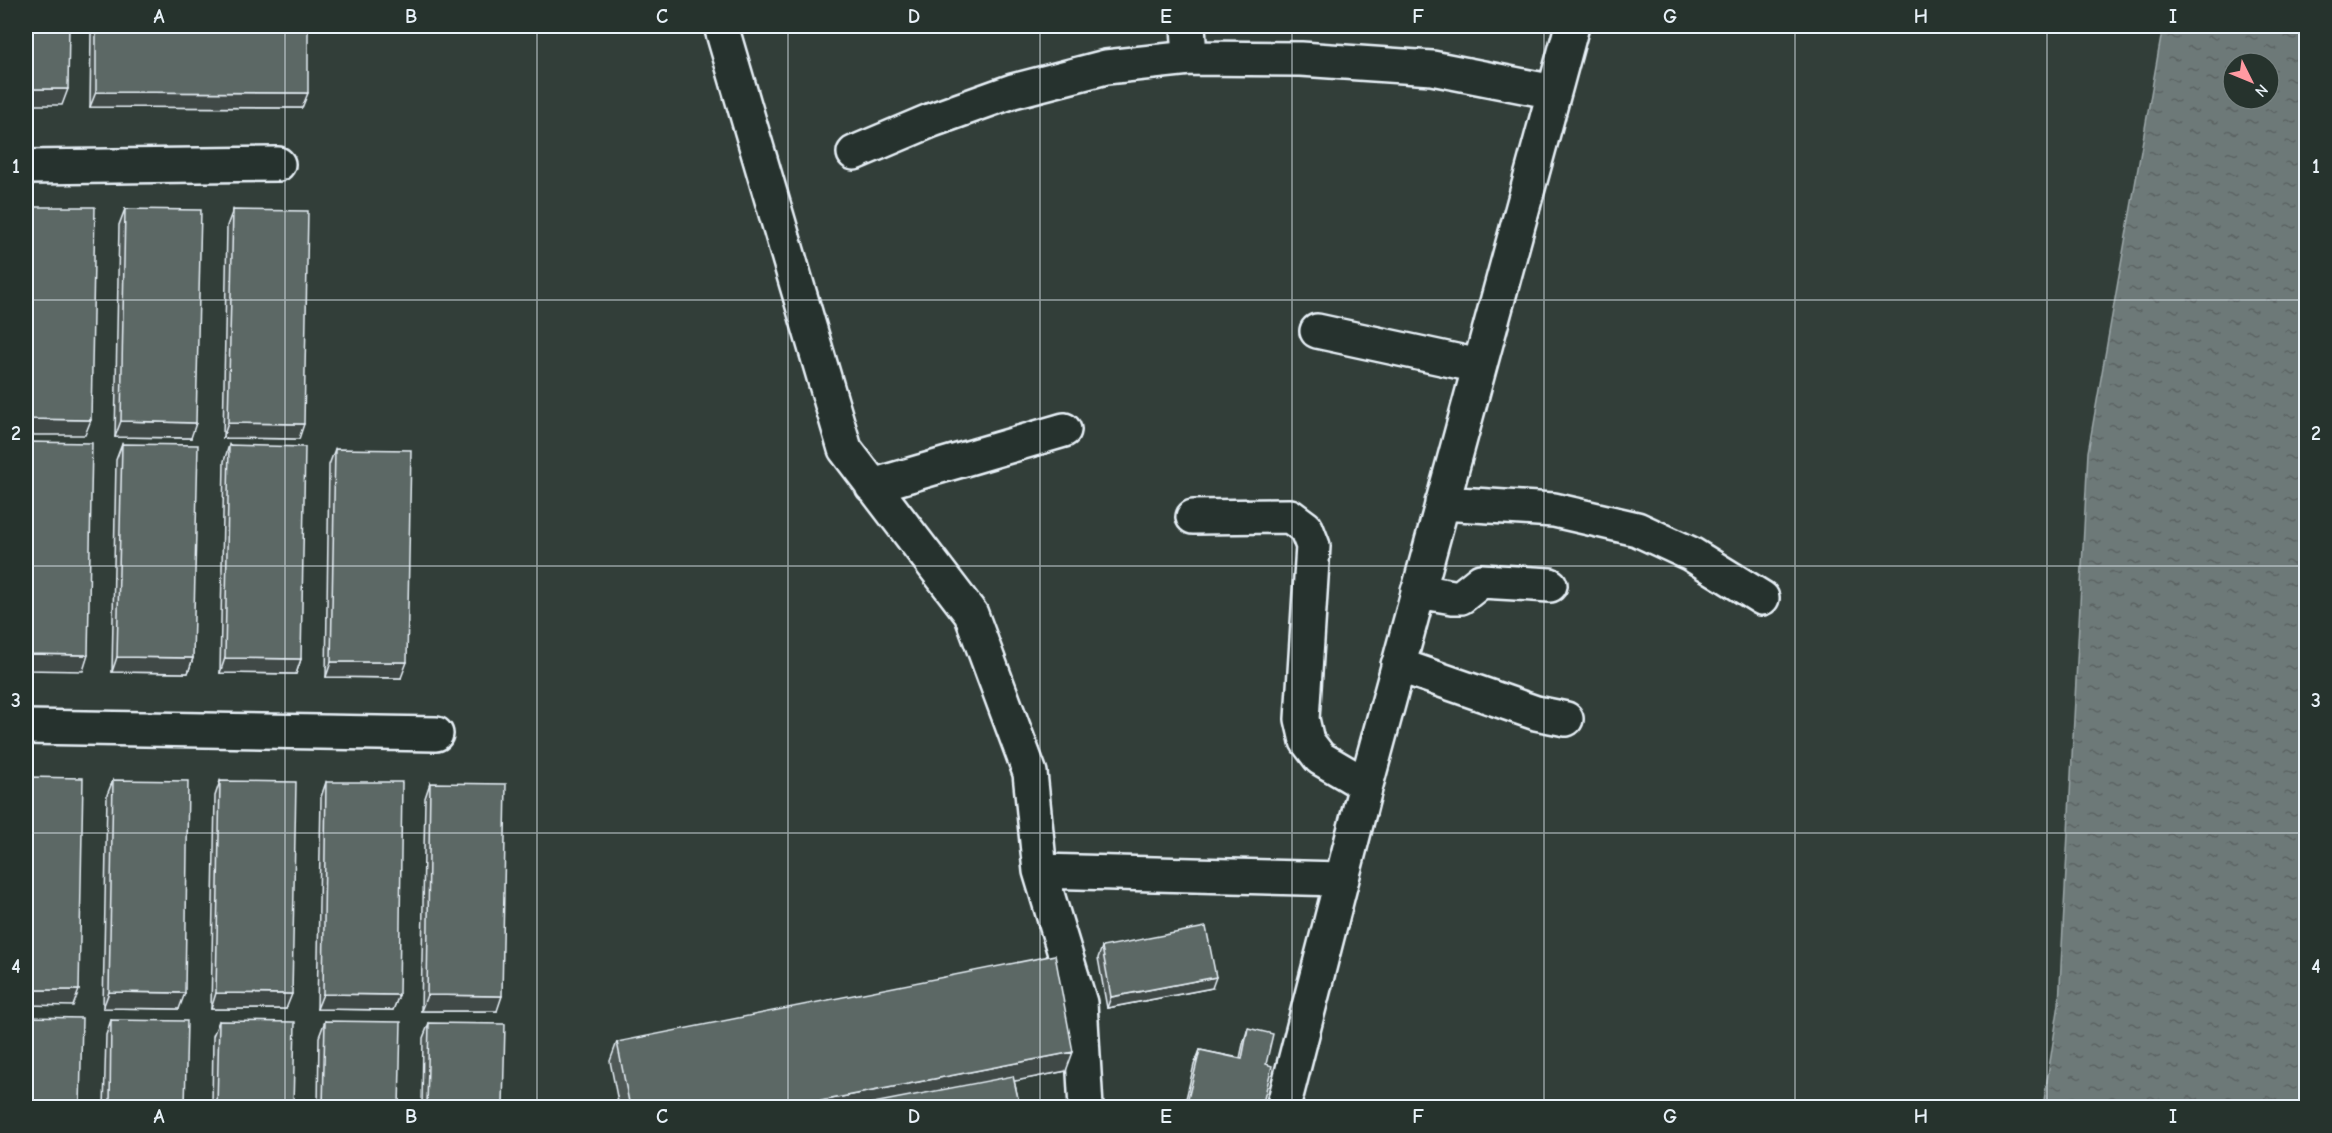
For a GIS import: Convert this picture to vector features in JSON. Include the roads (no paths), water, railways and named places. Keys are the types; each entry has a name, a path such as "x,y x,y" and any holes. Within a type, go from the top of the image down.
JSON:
{"street":[{"path":"721,26 845,449 971,614 1030,773 1040,871 1080,1003 1086,1107"},
{"path":"1188,26 1190,58"},
{"path":"1283,1107 1398,665 1572,26"},
{"path":"854,153 932,120 1013,91 1106,67 1190,58 1300,59 1432,68 1554,92"},
{"path":"26,167 278,164"},
{"path":"1317,332 1479,366"},
{"path":"872,486 1064,430"},
{"path":"1442,503 1554,510 1637,529 1691,554 1762,598"},
{"path":"1193,517 1290,516 1306,528 1312,546 1302,719 1307,741 1320,758 1366,785"},
{"path":"1418,591 1461,597 1481,581 1550,585"},
{"path":"1398,665 1536,713 1566,719"},
{"path":"26,727 436,734"},
{"path":"1040,871 1342,879"}],"water":[{"path":"2163,26 2306,26 2306,1107 2043,1107 2059,1004 2088,452"}]}
